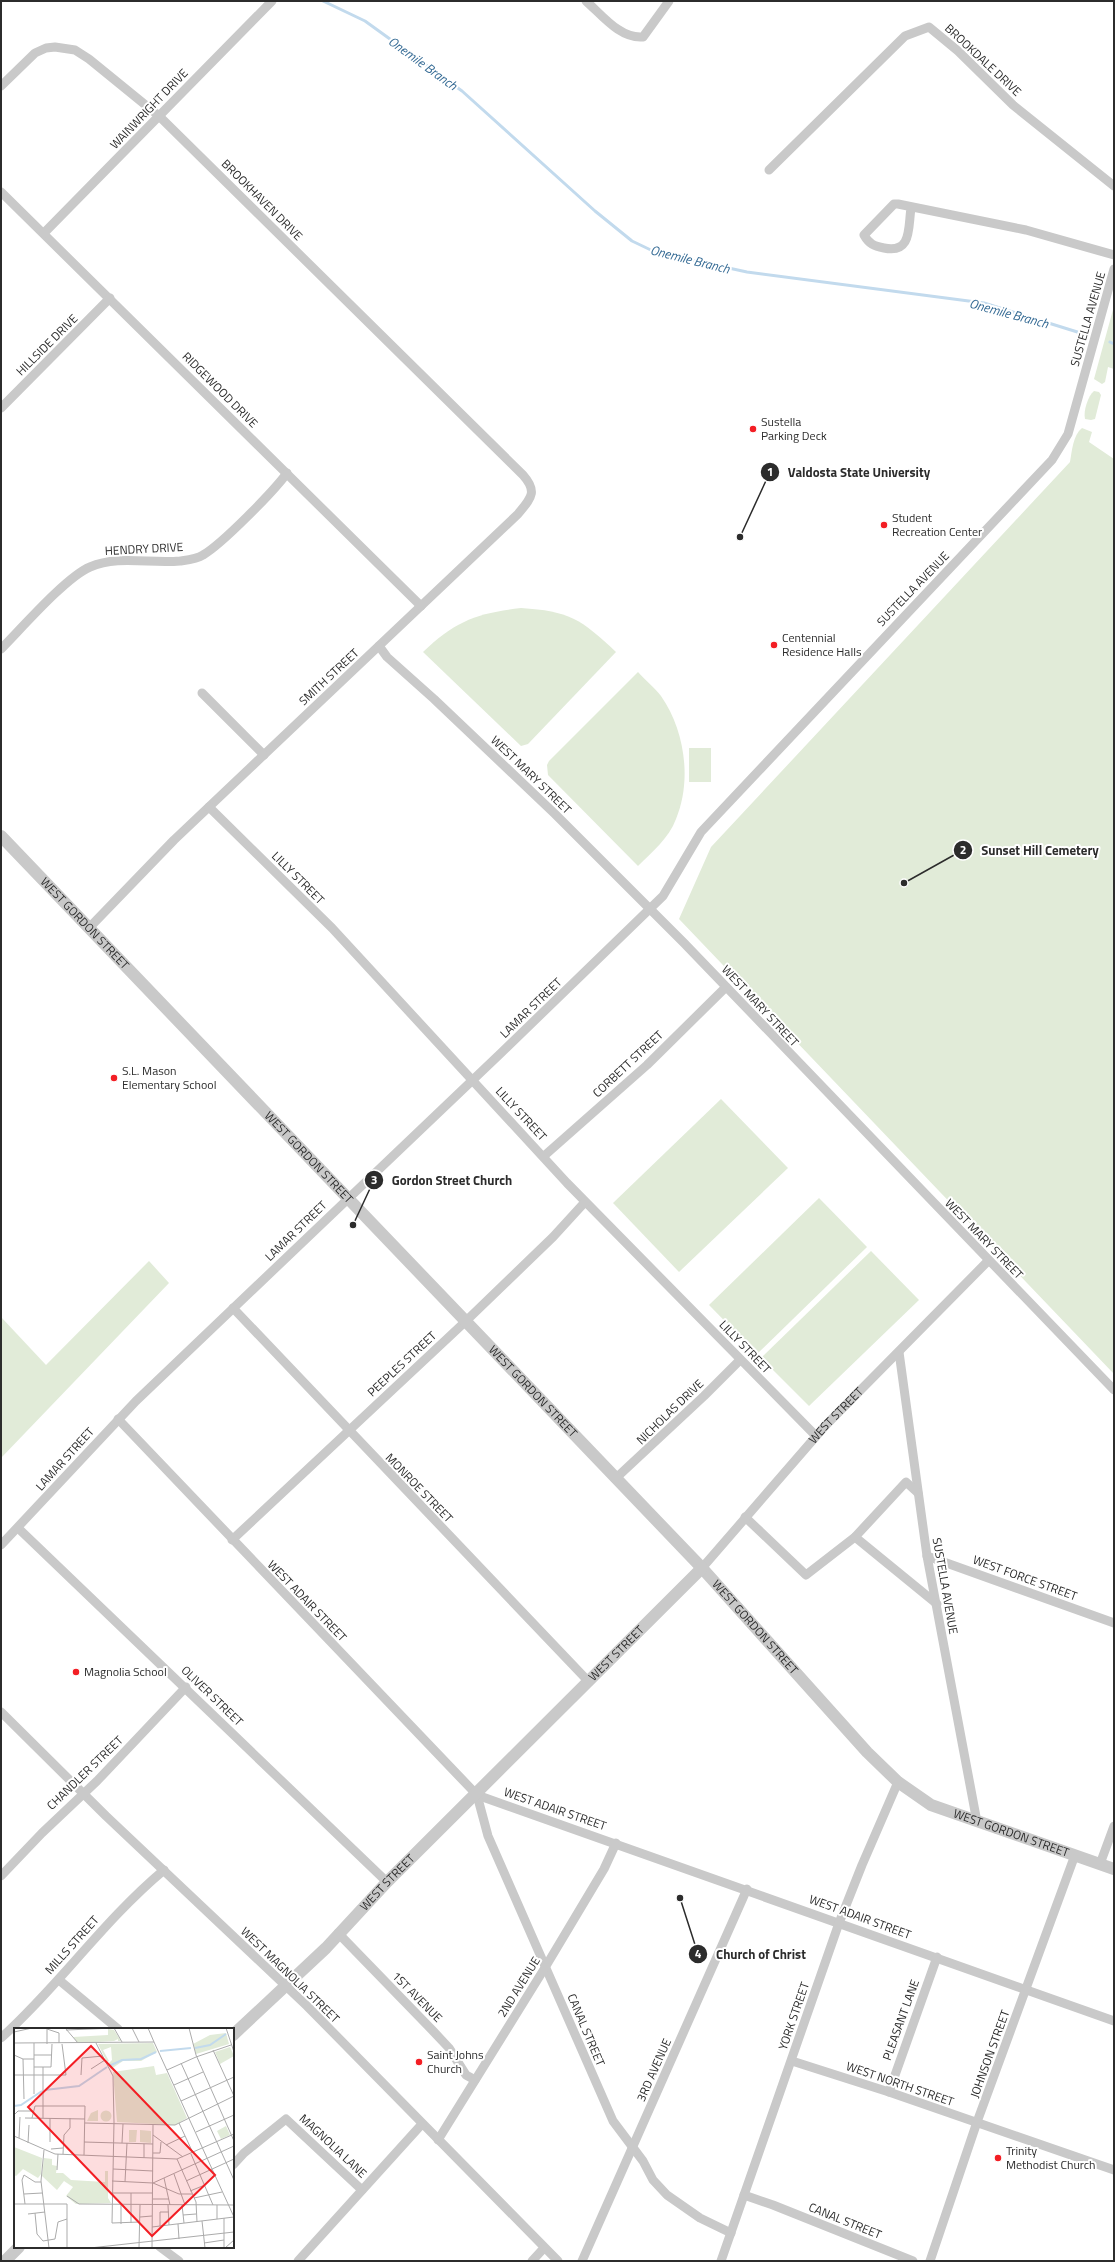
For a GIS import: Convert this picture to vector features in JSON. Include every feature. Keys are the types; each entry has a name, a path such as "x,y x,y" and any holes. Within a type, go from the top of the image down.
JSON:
{"street":[{"name":"WAINWRIGHT DRIVE","path":"44,233 272,1"},
{"path":"586,1 624,34 635,38 643,37 669,1"},
{"name":"BROOKDALE DRIVE","path":"769,170 905,36 929,27 958,51 1013,105 1114,186"},
{"name":"BROOKHAVEN DRIVE","path":"3,81 35,53 46,48 66,47 75,50 84,56 159,116 487,439"},
{"name":"RIDGEWOOD DRIVE","path":"1,192 421,606"},
{"path":"911,208 906,243 902,248 894,250 875,246 868,242 864,235 894,204 1026,230 1114,256"},
{"name":"SUSTELLA AVENUE","path":"649,908 663,896 701,832 737,792 1052,460 1068,434 1114,269"},
{"name":"HILLSIDE DRIVE","path":"1,408 110,298"},
{"name":"SMITH STREET","path":"89,928 138,876 518,514 531,498 532,488 527,480 487,439"},
{"name":"HENDRY DRIVE","path":"1,649 80,572 89,567 102,563 179,561 202,556 236,527 287,473"},
{"name":"WEST MARY STREET","path":"379,646 388,657 555,814 649,908 1114,1390"},
{"path":"202,693 264,755"},
{"name":"LILLY STREET","path":"209,808 332,928 586,1202 816,1436"},
{"name":"WEST GORDON STREET","path":"1,836 466,1321 615,1479 702,1568 867,1752 898,1782 931,1805 1114,1869"},
{"name":"LAMAR STREET","path":"1,1545 118,1419 347,1197 599,959 649,908"},
{"name":"CORBETT STREET","path":"544,1156 648,1065 726,987"},
{"name":"PEEPLES STREET","path":"232,1540 466,1321 553,1237 586,1202"},
{"name":"WEST STREET","path":"234,2034 284,1985 326,1948 338,1933 388,1882 477,1795 702,1568 816,1436 988,1261"},
{"name":"MONROE STREET","path":"233,1308 348,1431 588,1682"},
{"name":"SUSTELLA AVENUE","path":"899,1352 927,1556 977,1822"},
{"name":"NICHOLAS DRIVE","path":"615,1479 704,1396 740,1360"},
{"name":"WEST ADAIR STREET","path":"118,1419 477,1795 747,1889 1114,2021"},
{"path":"745,1517 806,1575 855,1537 906,1482 918,1494"},
{"name":"OLIVER STREET","path":"18,1528 186,1687 388,1882"},
{"path":"855,1537 937,1604"},
{"name":"WEST FORCE STREET","path":"927,1556 1114,1624"},
{"name":"CHANDLER STREET","path":"1,1876 47,1828 84,1793 186,1687"},
{"name":"WEST MAGNOLIA STREET","path":"1,1712 284,1985 558,2261"},
{"name":"YORK STREET","path":"721,2261 839,1923 898,1782"},
{"name":"CANAL STREET","path":"477,1795 488,1836 613,2121 632,2147 652,2180 667,2195 700,2218 731,2233"},
{"path":"1100,1864 1114,1826"},
{"name":"2ND AVENUE","path":"438,2140 546,1966 604,1869 616,1843"},
{"name":"JOHNSON STREET","path":"930,2261 977,2122 1074,1855"},
{"name":"MILLS STREET","path":"3,2032 59,1980 132,1897 164,1870"},
{"name":"3RD AVENUE","path":"582,2261 747,1889"},
{"name":"1ST AVENUE","path":"338,1933 444,2043 466,2075 475,2080"},
{"name":"PLEASANT LANE","path":"889,2092 937,1958"},
{"path":"59,1980 117,2028"},
{"name":"WEST NORTH STREET","path":"792,2061 889,2092 1114,2170"},
{"name":"MAGNOLIA LANE","path":"234,2164 244,2152 286,2119 362,2190"},
{"path":"298,2261 422,2124"},
{"name":"CANAL STREET","path":"744,2195 773,2205 913,2261"},
{"path":"5,2261 18,2248"},
{"path":"162,2248 179,2261"},
{"path":"532,2261 544,2248"}],"green space":[{"path":"1114,306 1114,369 1108,367 1105,382 1102,384 1094,379"},
{"path":"1094,391 1099,392 1101,395 1095,419 1085,419 1086,404"},
{"path":"1082,428 1092,432 1089,442 1114,459 1114,1374 679,919 711,847 1070,462 1075,439"},
{"path":"521,608 537,609 573,619 583,624 616,652 528,744 521,746 423,652 446,633 468,620 505,610"},
{"path":"638,672 659,693 669,709 681,740 685,772 681,804 673,826 660,844 638,866 548,775 547,765 549,761"},
{"path":"689,748 711,748 711,782 689,782"},
{"path":"721,1099 788,1168 679,1272 613,1203"},
{"path":"819,1198 867,1247 757,1354 709,1305"},
{"path":"871,1251 919,1300 809,1406 761,1358"},
{"path":"149,1261 169,1283 1,1458 1,1317 46,1365"}],"waterway":[{"name":"Onemile Branch","path":"323,1 365,21 462,91 595,211 632,241 655,252 747,272 984,303 1087,335"},
{"name":"Onemile Branch","path":"1110,342 1114,344"}],"place":[{"name":"Sustella Parking Deck","path":"753,429"},
{"name":"Student Recreation Center","path":"884,525"},
{"name":"Valdosta State University","path":"740,537"},
{"name":"Centennial Residence Halls","path":"774,645"},
{"name":"Sunset Hill Cemetery","path":"904,883"},
{"name":"S.L. Mason Elementary School","path":"114,1078"},
{"name":"Gordon Street Church","path":"353,1225"},
{"name":"Magnolia School","path":"76,1672"},
{"name":"Church of Christ","path":"680,1898"},
{"name":"Saint Johns Church","path":"419,2062"},
{"name":"Trinity Methodist Church","path":"998,2158"}]}
